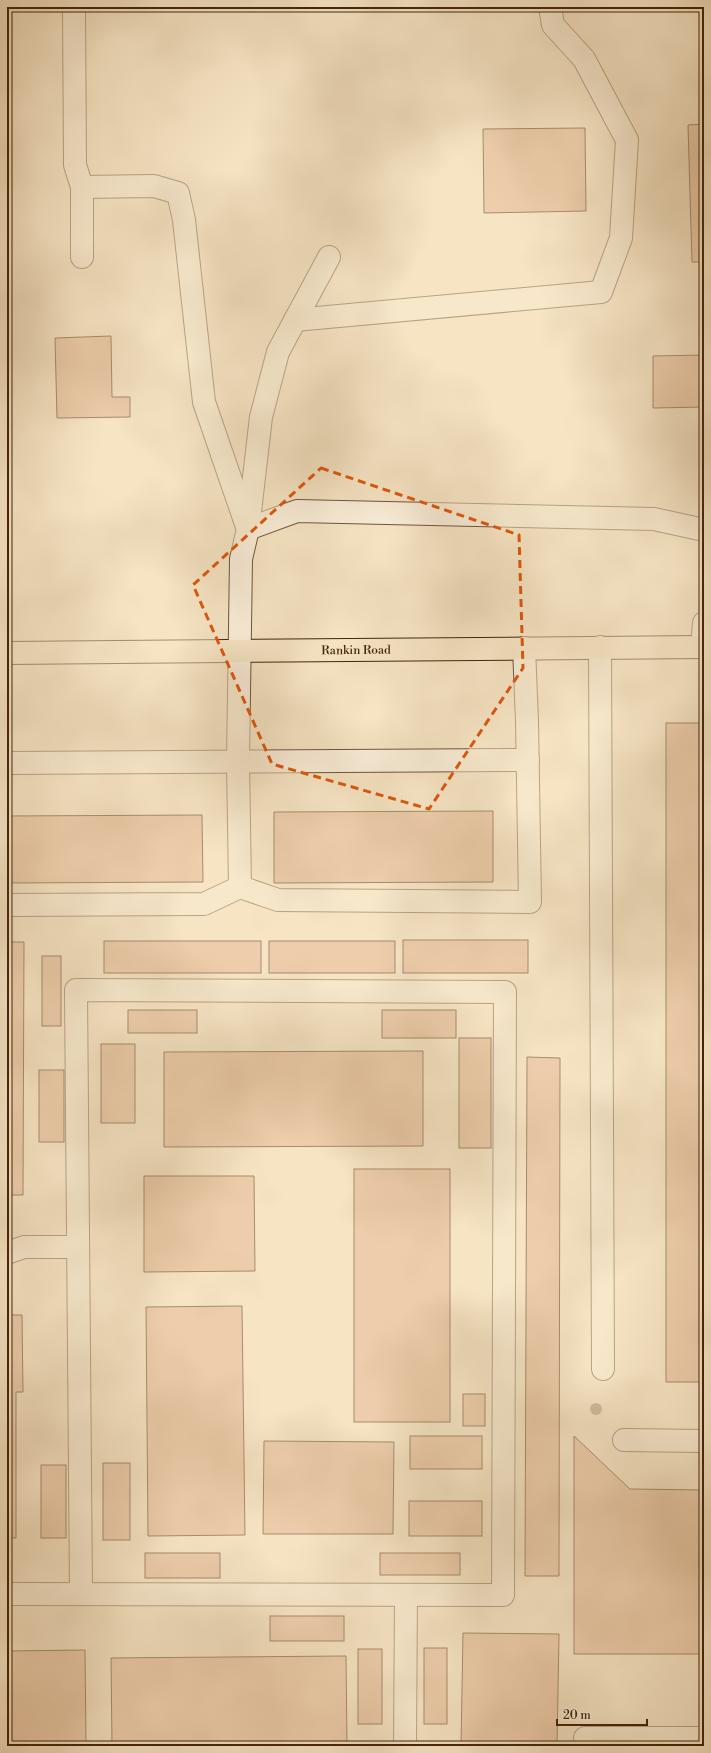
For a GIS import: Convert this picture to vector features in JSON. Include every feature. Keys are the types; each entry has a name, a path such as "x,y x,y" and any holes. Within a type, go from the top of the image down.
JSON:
{"main road":[{"name":"Rankin Road","path":"7,653 703,647"}],"lane":[{"path":"74,7 75,164 82,187 82,257"},
{"path":"295,320 602,292 621,238 627,140 584,58 552,25 550,7"},
{"path":"82,187 154,186 178,193 184,220 204,402 248,529"},
{"path":"240,887 238,761 241,558 248,529 261,417 278,352 330,257"},
{"path":"248,529 297,511 654,519 704,530"},
{"path":"703,647 704,623"},
{"path":"600,647 603,1368"},
{"path":"7,905 204,904 240,887 278,900 530,902 528,760 524,648"},
{"path":"7,763 528,760"},
{"path":"7,1594 503,1595 505,992 76,990 81,1594"},
{"path":"13,1247 78,1247"},
{"path":"624,1440 704,1441"},
{"path":"405,1746 406,1595"},
{"path":"585,1738 704,1738"}],"highlighted area":[{"path":"321,468 519,535 523,668 429,809 272,764 193,585"}],"building":[{"path":"704,124 704,262 692,262 688,125"},
{"path":"585,128 586,211 484,213 483,129"},
{"path":"111,336 112,397 130,397 130,417 57,418 55,338"},
{"path":"704,355 704,407 653,408 653,356"},
{"path":"666,723 704,723 704,1382 666,1382"},
{"path":"493,811 493,882 274,883 274,812"},
{"path":"202,815 203,882 7,883 7,816"},
{"path":"403,940 528,940 528,973 403,973"},
{"path":"104,941 261,941 261,973 104,973"},
{"path":"269,941 395,941 395,973 269,973"},
{"path":"7,942 24,942 23,1195 7,1195"},
{"path":"42,956 61,956 61,1026 42,1026"},
{"path":"128,1010 197,1010 197,1033 128,1033"},
{"path":"382,1010 456,1010 456,1038 382,1038"},
{"path":"459,1038 491,1038 491,1148 459,1148"},
{"path":"101,1044 135,1044 135,1123 101,1123"},
{"path":"423,1051 423,1146 164,1147 164,1052"},
{"path":"527,1057 560,1058 559,1576 525,1576"},
{"path":"39,1070 64,1070 64,1142 39,1142"},
{"path":"354,1169 450,1169 450,1422 354,1422"},
{"path":"144,1176 254,1176 255,1271 144,1272"},
{"path":"242,1306 245,1535 148,1536 146,1307"},
{"path":"7,1315 22,1315 23,1392 16,1392 16,1538 7,1538"},
{"path":"463,1394 485,1394 485,1426 463,1426"},
{"path":"410,1436 482,1436 482,1469 410,1469"},
{"path":"574,1436 630,1489 704,1490 704,1654 574,1654"},
{"path":"264,1441 394,1442 393,1534 263,1534"},
{"path":"103,1463 130,1463 130,1540 103,1540"},
{"path":"41,1465 66,1465 66,1538 41,1538"},
{"path":"409,1501 482,1501 482,1536 409,1536"},
{"path":"145,1553 220,1553 220,1578 145,1578"},
{"path":"380,1553 460,1553 460,1575 380,1575"},
{"path":"270,1616 344,1616 344,1641 270,1641"},
{"path":"463,1633 559,1634 557,1746 461,1746"},
{"path":"424,1648 447,1648 447,1724 424,1724"},
{"path":"358,1649 382,1649 382,1724 358,1724"},
{"path":"85,1650 86,1746 7,1746 7,1651"},
{"path":"346,1656 347,1746 112,1746 111,1658"}]}
